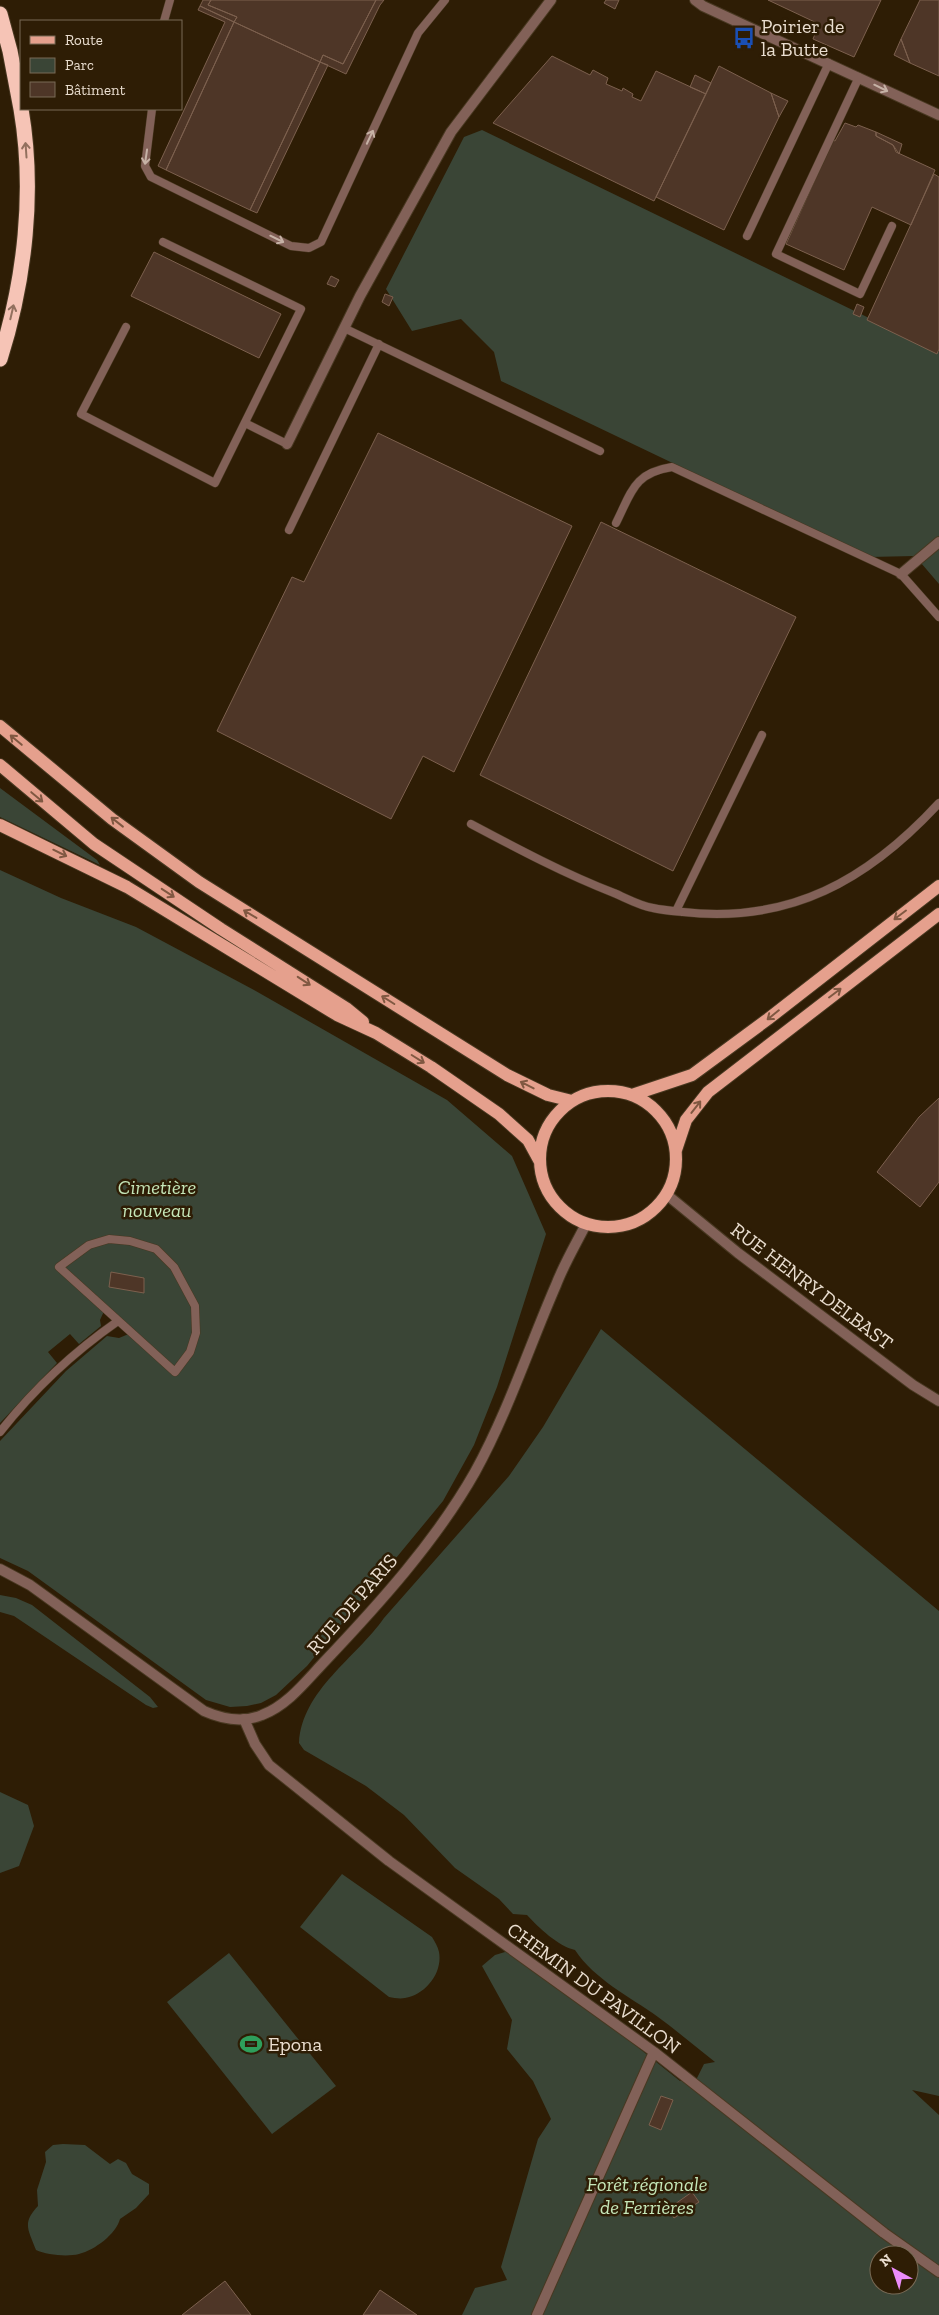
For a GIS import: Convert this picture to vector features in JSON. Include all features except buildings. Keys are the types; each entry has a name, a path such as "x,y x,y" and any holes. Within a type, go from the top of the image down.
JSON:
{"highway":[{"path":"0,14 10,51 20,104"},
{"path":"0,359 14,306 25,233 26,159 21,110"}],"main road":[{"path":"0,726 112,819 199,882 507,1075 548,1096 572,1101"},
{"path":"0,765 94,844 221,929 346,1008 376,1033"},
{"path":"0,825 127,887 338,1015 376,1033 432,1067 499,1114 528,1140 540,1162"},
{"path":"632,1095 692,1075 768,1019 939,886"},
{"path":"676,1150 671,1132 662,1116 648,1104 632,1095 616,1091 601,1091 586,1094 572,1101 558,1112 548,1127 541,1144 541,1173 550,1195 565,1212 586,1224 608,1227 631,1223 651,1211 666,1194 675,1173 676,1150 686,1120 708,1092 939,914"}],"street":[{"path":"287,444 344,328 451,132 551,0"},
{"path":"695,0 703,6 939,115"},
{"path":"901,574 939,542"},
{"name":"RUE HENRY DELBAST","path":"666,1194 738,1254 913,1385 939,1401"},
{"name":"RUE DE PARIS","path":"0,1569 30,1585 199,1708 223,1718 244,1720 270,1712 298,1690 338,1648 418,1555 448,1513 474,1472 508,1406 556,1283 586,1224"},
{"name":"CHEMIN DU PAVILLON","path":"244,1720 254,1744 269,1765 389,1860 654,2052 884,2233 939,2272"},
{"path":"537,2315 654,2052"}],"lane":[{"path":"164,20 170,0"},
{"path":"152,110 145,166 151,177 291,246 309,248 321,242 418,33 445,0"},
{"path":"747,236 829,63"},
{"path":"859,77 776,254 860,294 892,226"},
{"path":"126,327 82,414 215,483 302,309 164,242"},
{"path":"344,328 600,451"},
{"path":"289,530 379,344"},
{"path":"245,423 287,444"},
{"path":"616,523 640,479 654,470 672,467 901,574 939,617"},
{"path":"676,911 762,735"},
{"path":"472,824 544,863 652,908 742,914 779,908 827,891 866,868 910,834 939,803"},
{"path":"109,1240 130,1241 156,1249 174,1267 195,1306 196,1332 190,1352 175,1372 118,1321 59,1267 88,1245 109,1240"},
{"path":"0,1432 46,1382 82,1348 118,1321"}],"green space":[{"path":"482,130 939,352 939,584 915,556 869,557 501,381 494,352 461,319 412,331 386,289 464,137"},
{"path":"0,788 97,860 100,865 0,817"},
{"name":"Cimetière nouveau","path":"0,870 61,898 136,927 254,990 447,1100 512,1156 546,1234 497,1387 474,1445 443,1501 307,1666 276,1695 261,1703 230,1707 206,1700 28,1571 0,1558 0,1441 66,1371 107,1336 119,1338 131,1333 105,1309 100,1320 101,1326 79,1344 70,1334 48,1352 57,1363 0,1423"},
{"name":"Forêt régionale de Ferrières","path":"601,1329 939,1611 939,2096 912,2090 939,2115 939,2315 462,2315 475,2288 507,2280 501,2267 538,2139 551,2119 533,2081 507,2049 512,2020 482,1966 495,1955 515,1949 680,2081 697,2078 704,2064 715,2062 658,2017 602,1979 583,1961 575,1950 556,1941 527,1915 513,1914 499,1899 455,1868 404,1815 366,1786 304,1750 299,1743 302,1724 320,1691 509,1476 543,1427"},
{"path":"0,1595 16,1598 32,1605 150,1697 158,1707 153,1708 146,1705 14,1616 0,1612"},
{"path":"0,1792 28,1805 34,1826 19,1866 0,1873"},
{"path":"342,1874 432,1937 437,1946 440,1960 435,1975 426,1988 412,1996 403,1998 389,1997 300,1927"},
{"name":"Epona","path":"229,1953 336,2086 272,2134 167,2002"},
{"path":"53,2145 85,2145 110,2164 118,2159 126,2163 132,2174 149,2184 149,2194 136,2208 120,2219 118,2225 104,2241 85,2252 69,2255 51,2254 36,2250 28,2226 30,2217 38,2206 37,2190 46,2162 45,2152"}],"place":[{"name":"Poirier de la Butte","path":"744,38"},
{"name":"Epona","path":"251,2044"}]}
